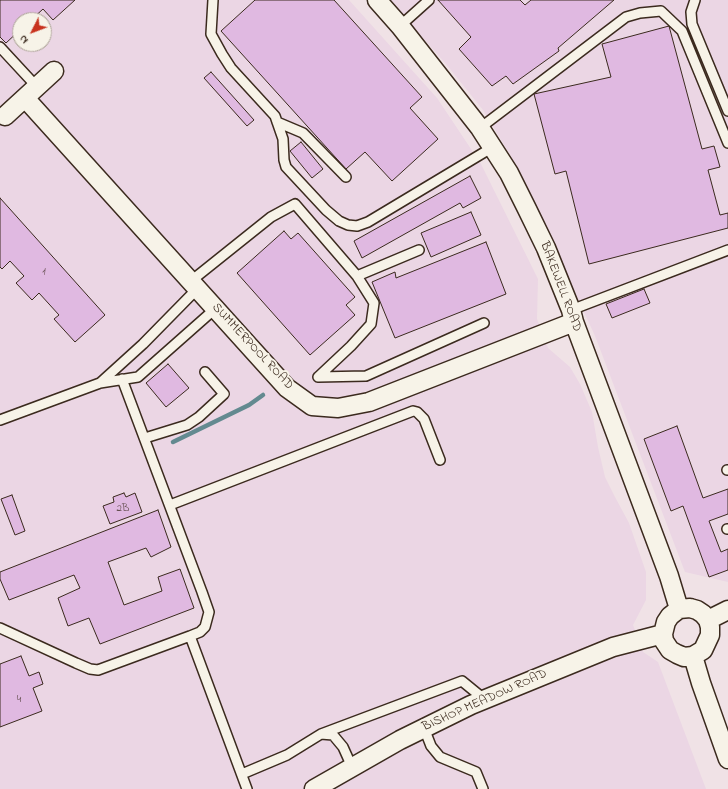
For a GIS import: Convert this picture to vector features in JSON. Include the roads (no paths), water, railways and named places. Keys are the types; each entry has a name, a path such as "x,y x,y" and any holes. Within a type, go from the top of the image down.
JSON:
{"street":[{"name":"BAKEWELL ROAD","path":"377,0 400,26 480,128 509,173 546,248 669,576 679,609"},
{"path":"5,116 54,71"},
{"name":"SUMMERPOOL ROAD","path":"31,92 195,284 287,388 312,406 338,408 369,402 572,316"},
{"path":"690,608 697,610 708,620 710,634 703,650 693,656 684,657 670,650 664,641 663,634 666,622 670,616 679,609 690,608"},
{"path":"708,620 728,610"},
{"name":"BISHOP MEADOW ROAD","path":"314,789 424,728 484,699 613,647 663,634"},
{"path":"693,656 728,759"}],"lane":[{"path":"213,0 211,34 231,68 275,116 283,139 284,160 286,167 326,210 339,221 348,225 357,226 368,222 493,147"},
{"path":"400,26 429,0"},
{"path":"695,0 691,12 692,24 728,111"},
{"path":"480,128 626,17 640,13 661,11 682,31 728,143"},
{"path":"0,47 31,92"},
{"path":"277,122 302,133 346,176"},
{"path":"100,383 143,344 195,284 271,218 295,204 357,276 374,303 371,324 351,346 318,377 366,376 484,323"},
{"path":"357,276 419,250"},
{"path":"572,316 728,250"},
{"path":"0,420 100,383 138,377 216,308"},
{"path":"145,438 187,425 199,417 224,394 205,372"},
{"path":"0,628 90,669 98,670 200,632 205,627 208,612 170,505 122,379"},
{"path":"170,505 413,411 417,412 424,419 440,460"},
{"path":"190,636 247,789"},
{"path":"242,774 287,755 321,734 462,681 484,699"},
{"path":"424,728 431,746 440,757 476,772 483,789"},
{"path":"321,734 333,735 343,747 352,767"}],"waterway":[{"path":"173,442 249,405 263,395"}]}
